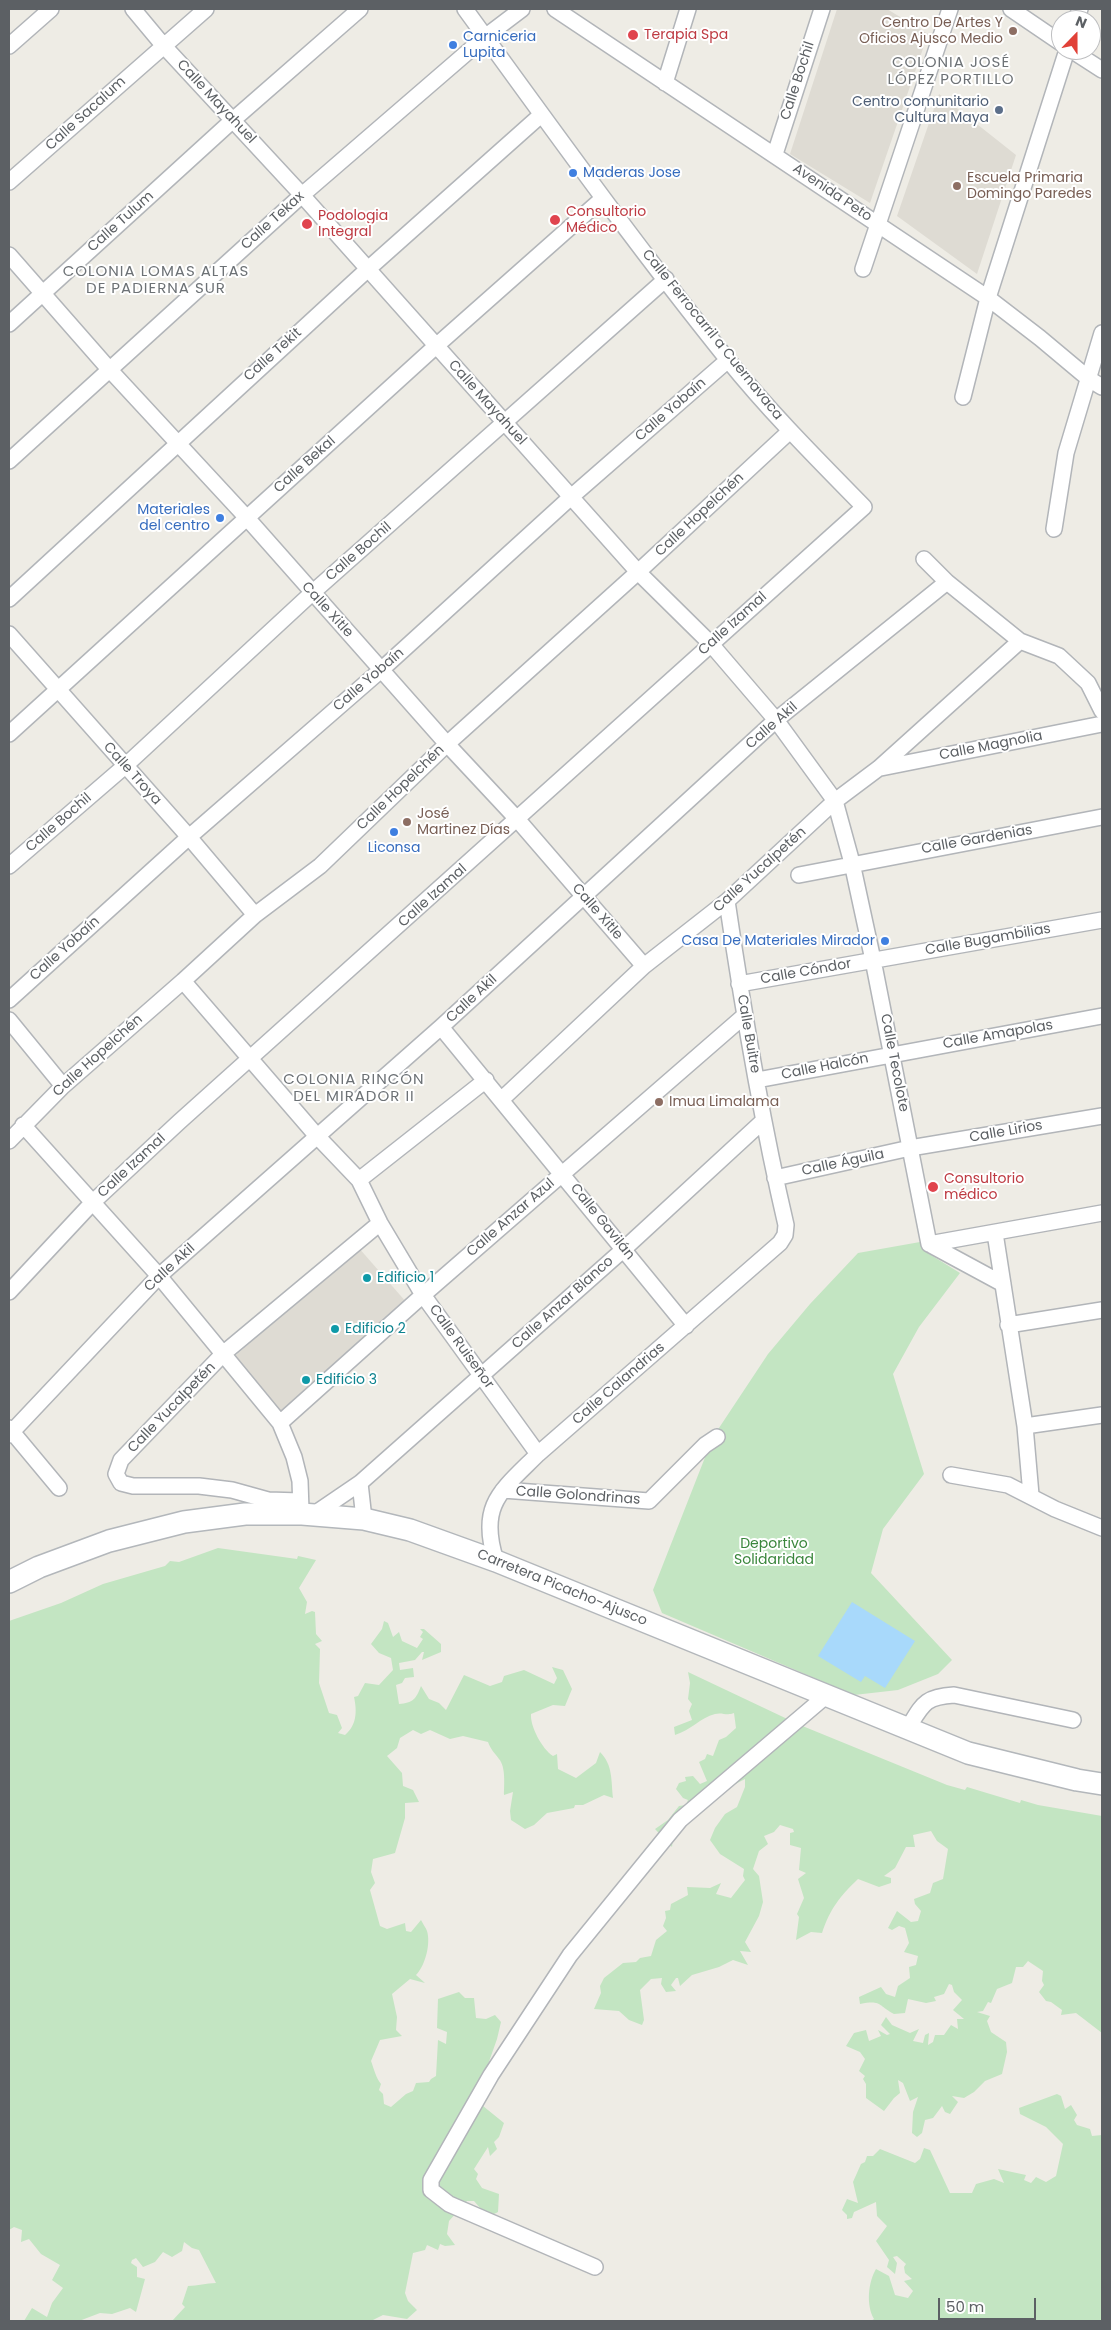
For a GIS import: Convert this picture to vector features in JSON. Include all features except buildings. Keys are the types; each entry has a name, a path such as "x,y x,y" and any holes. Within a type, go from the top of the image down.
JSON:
{"main road":[{"name":"Carretera Picacho-Ajusco","path":"9,1582 108,1541 184,1522 245,1514 305,1510 364,1519 410,1530 496,1561 968,1753 1077,1780 1102,1784"}],"street":[{"path":"9,46 52,9"},
{"name":"Calle Mayahuel","path":"133,9 163,46 302,195 638,572 710,643 776,720 835,802"},
{"name":"Calle Sacalum","path":"9,182 206,9"},
{"name":"Calle Tulum","path":"9,324 233,120 360,9"},
{"name":"Calle Ferrocarril a Cuernavaca","path":"464,9 602,199 728,360 790,431 864,507"},
{"name":"Calle Tekax","path":"9,461 302,195 485,37 522,9"},
{"name":"Avenida Peto","path":"558,9 665,83 775,154 988,298 1089,379 1102,387"},
{"path":"665,83 688,9"},
{"name":"Calle Bochil","path":"775,154 822,9"},
{"path":"863,268 950,9"},
{"path":"1011,9 1051,36"},
{"path":"963,397 988,298 1064,60"},
{"path":"1086,60 1102,70"},
{"name":"Calle Tekit","path":"9,599 368,269 541,116"},
{"name":"Calle Bekal","path":"9,734 57,688 436,346 602,199"},
{"name":"Calle Xitle","path":"9,255 109,370 247,518 447,744 518,819 644,966"},
{"name":"Calle Bochil","path":"9,866 125,766 312,593 505,424 666,279"},
{"path":"1054,529 1066,453 1102,333"},
{"name":"Calle Yobaín","path":"9,1000 189,837 381,670 571,497 728,360"},
{"name":"Calle Hopelchén","path":"9,1141 63,1086 255,915 320,866 447,744 638,572 790,431"},
{"name":"Calle Izamal","path":"9,1292 93,1202 518,819 710,643 864,507"},
{"path":"924,559 947,582 1020,641 1058,656 1088,683 1102,711"},
{"name":"Calle Akil","path":"10,1431 159,1276 441,1027 776,720 947,582"},
{"name":"Calle Troya","path":"9,634 189,837 255,915"},
{"name":"Calle Yucalpetén","path":"502,1100 644,966 727,901 835,802 879,768 1020,641"},
{"name":"Calle Magnolia","path":"879,768 1102,724"},
{"name":"Calle Tecolote","path":"835,802 852,863 893,1054 929,1244"},
{"name":"Calle Gardenias","path":"799,874 1102,817"},
{"name":"Calle Buitre","path":"727,901 744,1016 775,1178 786,1225"},
{"name":"Calle Bugambilias","path":"873,960 1102,920"},
{"name":"Calle Cóndor","path":"739,984 873,960"},
{"name":"Calle Ruiseñor","path":"183,981 316,1136 359,1180 380,1223 423,1295 538,1454"},
{"name":"Calle Anzar Azul","path":"280,1423 423,1295 744,1016"},
{"name":"Calle Amapolas","path":"893,1054 1102,1016"},
{"path":"9,1020 63,1086"},
{"name":"Calle Gavilán","path":"441,1027 686,1326"},
{"name":"Calle Halcón","path":"757,1080 893,1054"},
{"path":"359,1180 486,1080"},
{"name":"Calle Lirios","path":"910,1148 1102,1116"},
{"name":"Calle Anzar Blanco","path":"305,1510 360,1483 624,1249 764,1121"},
{"path":"23,1126 159,1276 280,1423 294,1457 305,1510"},
{"name":"Calle Águila","path":"775,1178 910,1148"},
{"path":"929,1244 1102,1213"},
{"name":"Calle Yucalpetén","path":"305,1510 232,1490 199,1486 133,1486 121,1483 116,1474 121,1460 224,1353 380,1223"},
{"name":"Calle Calandrias","path":"496,1561 489,1541 488,1520 494,1504 503,1490 538,1454 780,1243 785,1235 786,1225"},
{"path":"994,1233 1025,1426 1032,1495"},
{"path":"929,1244 1003,1284"},
{"path":"1008,1326 1102,1310"},
{"path":"1025,1426 1102,1415"},
{"path":"10,1431 58,1488"},
{"name":"Calle Golondrinas","path":"503,1490 648,1501 705,1445 717,1437"},
{"path":"951,1475 1008,1485 1032,1495 1055,1509 1102,1528"},
{"path":"360,1483 364,1519"},
{"path":"595,2268 449,2204 431,2190 431,2180 491,2075 570,1955 680,1820 827,1695"},
{"path":"908,1728 923,1704 934,1696 954,1695 1073,1720"}],"shaded area":[{"path":"837,9 887,9 928,34 870,203 790,154"},
{"name":"Escuela Primaria Domingo Paredes","path":"939,94 1016,155 977,274 897,216"},
{"path":"358,1247 407,1303 285,1417 235,1356"}],"green space":[{"name":"Deportivo Solidaridad","path":"920,1242 926,1252 960,1273 919,1327 893,1374 924,1474 883,1529 871,1573 952,1660 938,1674 898,1690 854,1695 662,1613 653,1590 713,1437 768,1354 810,1304 858,1253"},
{"path":"218,1548 297,1559 298,1556 316,1560 299,1588 307,1602 305,1614 312,1611 315,1612 316,1634 322,1641 315,1644 320,1649 319,1683 329,1713 337,1715 342,1728 338,1733 345,1735 352,1727 356,1713 354,1697 358,1696 365,1683 379,1685 393,1670 391,1658 379,1653 371,1644 382,1629 384,1621 388,1623 393,1637 399,1632 402,1641 417,1648 423,1639 420,1637 423,1632 420,1629 424,1629 441,1644 441,1652 422,1660 424,1652 422,1652 415,1660 399,1663 400,1670 413,1668 414,1677 405,1678 402,1683 396,1685 399,1704 408,1703 413,1700 421,1686 429,1699 439,1703 446,1710 464,1675 490,1686 502,1682 504,1676 524,1670 554,1684 557,1678 552,1667 563,1670 572,1689 565,1706 553,1705 531,1714 535,1731 549,1753 553,1756 557,1754 558,1769 576,1778 596,1763 600,1752 609,1768 613,1798 604,1795 583,1805 575,1805 574,1808 547,1813 534,1825 525,1829 511,1820 510,1811 513,1792 504,1795 503,1767 488,1742 463,1736 450,1739 430,1730 421,1734 413,1730 400,1738 397,1748 387,1756 402,1773 403,1786 413,1790 419,1802 405,1803 405,1818 395,1853 373,1859 371,1872 375,1883 370,1890 380,1926 387,1929 405,1923 406,1931 411,1932 421,1920 427,1931 428,1948 424,1961 416,1975 425,1983 410,1979 392,1994 397,2017 396,2030 402,2036 380,2040 371,2061 381,2084 379,2090 383,2094 384,2104 391,2107 406,2094 413,2091 416,2083 429,2082 436,2076 438,2040 446,2044 447,2032 437,2028 438,1999 459,1992 465,1998 474,1998 476,2018 486,2019 495,2015 501,2022 497,2039 473,2107 483,2106 504,2123 499,2137 494,2142 497,2149 490,2156 488,2147 474,2169 478,2174 476,2179 482,2188 499,2194 498,2212 488,2217 474,2201 467,2201 449,2221 447,2234 455,2245 445,2246 440,2244 438,2250 427,2245 425,2250 413,2253 405,2293 408,2301 417,2310 407,2319 383,2315 371,2321 172,2321 185,2307 182,2304 188,2286 216,2283 199,2250 192,2248 184,2242 182,2251 172,2257 163,2252 155,2262 143,2267 136,2258 132,2260 131,2263 137,2267 137,2277 145,2279 136,2312 130,2308 112,2314 100,2313 79,2321 24,2321 32,2308 47,2317 52,2303 63,2288 52,2280 60,2265 41,2254 29,2239 21,2242 22,2230 14,2227 9,2230 9,1621 61,1603 103,1584 165,1566 170,1561 179,1562"},
{"path":"688,1672 800,1725 947,1785 965,1790 967,1787 1020,1803 1021,1800 1038,1805 1102,1816 1102,2033 1076,2013 1061,2015 1062,2010 1051,2002 1046,2001 1039,1992 1044,1985 1042,1981 1043,1971 1028,1961 1023,1967 1016,1967 1012,1983 997,1989 991,2003 988,2002 983,2011 977,2012 990,2016 987,2021 991,2032 1006,2042 1007,2052 1002,2074 985,2081 974,2092 964,2098 952,2096 958,2102 950,2114 945,2112 942,2106 933,2118 925,2120 922,2133 917,2137 912,2133 913,2112 918,2097 910,2101 903,2083 898,2080 900,2093 884,2111 866,2098 866,2084 863,2079 865,2076 859,2071 865,2059 860,2052 846,2046 854,2033 866,2030 869,2041 881,2036 878,2030 887,2035 890,2034 881,2025 886,2017 892,2025 910,2033 919,2029 913,2041 923,2043 925,2035 929,2033 928,2045 933,2042 935,2035 944,2035 951,2025 958,2029 957,2019 964,2019 953,2010 962,2000 954,1992 952,1985 949,1984 944,1994 934,1997 936,2001 926,2003 908,1999 905,2013 894,2014 876,2003 860,2004 859,1997 881,1987 886,1994 895,1997 898,1986 910,1978 909,1967 916,1965 918,1956 904,1952 909,1943 905,1928 899,1926 892,1930 888,1928 897,1911 911,1922 918,1921 921,1911 915,1904 914,1899 930,1893 933,1883 943,1879 948,1849 937,1841 931,1831 913,1835 915,1847 906,1847 895,1868 884,1876 891,1878 891,1883 879,1887 858,1879 836,1903 822,1933 811,1932 796,1940 799,1917 797,1914 804,1898 798,1879 806,1873 799,1870 801,1848 790,1845 790,1833 794,1832 793,1829 780,1825 774,1832 764,1836 768,1844 759,1851 753,1869 759,1876 763,1902 759,1916 745,1942 751,1952 740,1951 748,1965 733,1960 719,1967 692,1975 680,1986 678,1978 676,1978 671,1985 676,1991 666,1992 661,1984 662,1978 651,1979 640,1990 644,2020 642,2025 629,2020 619,2011 594,2009 601,1993 600,1986 604,1978 623,1963 636,1962 640,1958 651,1956 656,1940 667,1931 663,1926 666,1918 665,1911 670,1910 671,1904 688,1895 687,1887 710,1888 721,1883 716,1894 731,1898 745,1880 743,1876 744,1869 720,1854 710,1840 715,1828 725,1814 737,1807 745,1787 745,1779 718,1793 710,1793 673,1838 672,1847 655,1829 668,1820 679,1806 686,1805 688,1800 683,1798 676,1789 679,1783 686,1781 685,1777 693,1776 700,1784 707,1781 699,1762 705,1759 707,1754 713,1756 719,1740 726,1737 736,1728 734,1713 718,1714 705,1718 675,1735 674,1727 692,1720 689,1711 692,1704 688,1699 690,1683"},
{"path":"1057,2094 1061,2096 1065,2109 1071,2105 1077,2115 1074,2120 1077,2125 1090,2129 1092,2136 1102,2135 1102,2321 871,2321 874,2319 871,2313 869,2294 871,2281 876,2269 889,2276 895,2295 908,2298 913,2291 904,2281 912,2279 905,2273 904,2267 906,2264 897,2256 893,2257 897,2263 895,2274 887,2267 889,2260 876,2241 887,2226 877,2216 876,2202 854,2212 852,2218 847,2219 847,2215 842,2210 847,2199 858,2203 853,2182 867,2156 873,2156 880,2149 915,2163 920,2159 924,2148 930,2150 950,2193 972,2193 976,2184 994,2179 1004,2183 998,2169 1026,2175 1024,2180 1031,2183 1036,2177 1046,2182 1056,2176 1063,2144 1046,2127 1020,2114 1019,2108"}],"water":[{"path":"852,1602 915,1641 885,1688 865,1676 861,1682 818,1656"}],"place":[{"name":"Centro De Artes Y Oficios Ajusco Medio","path":"1013,31"},
{"name":"Terapia Spa","path":"633,35"},
{"name":"Carniceria Lupita","path":"453,45"},
{"name":"Centro comunitario Cultura Maya","path":"999,110"},
{"name":"Maderas Jose","path":"573,173"},
{"name":"Escuela Primaria Domingo Paredes","path":"957,186"},
{"name":"Consultorio Médico","path":"555,220"},
{"name":"Podologia Integral","path":"307,224"},
{"name":"Materiales del centro","path":"220,518"},
{"name":"José Martinez Días","path":"407,822"},
{"name":"Liconsa","path":"394,832"},
{"name":"Casa De Materiales Mirador","path":"885,941"},
{"name":"Imua Limalama","path":"659,1102"},
{"name":"Consultorio médico","path":"933,1187"},
{"name":"Edificio 1","path":"367,1278"},
{"name":"Edificio 2","path":"335,1329"},
{"name":"Edificio 3","path":"306,1380"}],"district":[{"name":"COLONIA JOSÉ LÓPEZ PORTILLO","path":"951,72"},
{"name":"COLONIA LOMAS ALTAS DE PADIERNA SUR","path":"156,280"},
{"name":"COLONIA RINCÓN DEL MIRADOR II","path":"354,1088"}]}
